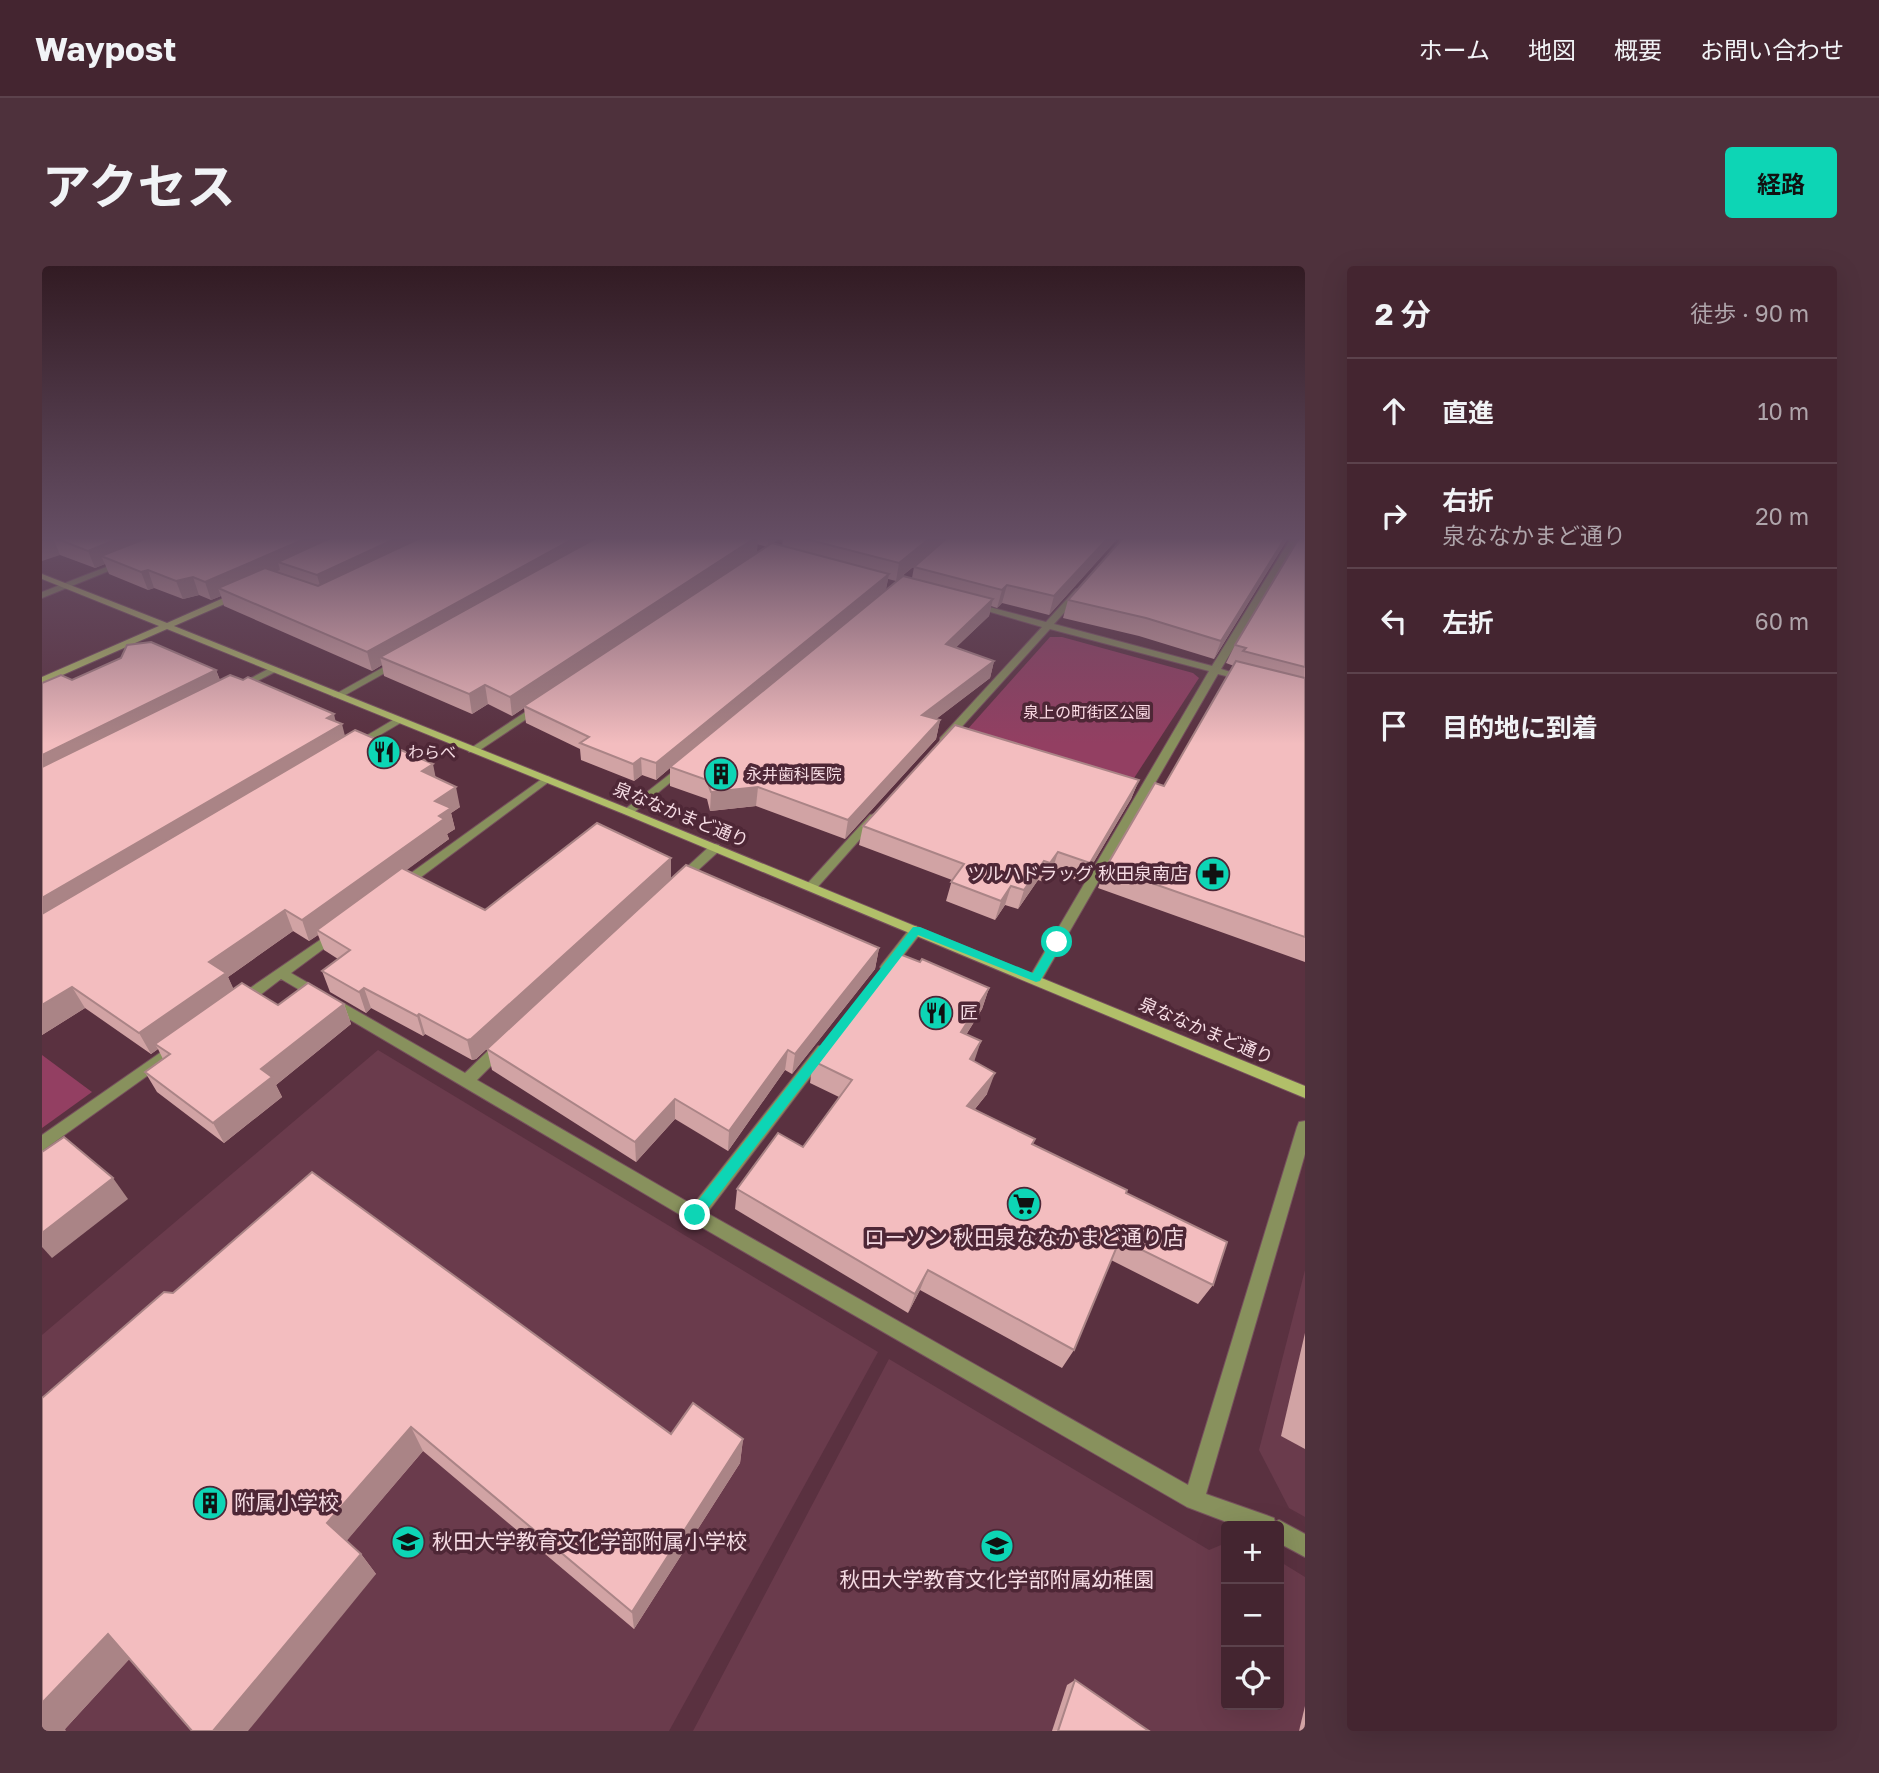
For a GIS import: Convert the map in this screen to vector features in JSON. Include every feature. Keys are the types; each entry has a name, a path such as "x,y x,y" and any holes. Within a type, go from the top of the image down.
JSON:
{"street":[{"name":"泉ななかまど通り","path":"117,606 1036,978 1305,1092"},
{"path":"42,681 212,606"},
{"path":"974,606 1253,681"},
{"path":"939,745 1065,606"},
{"path":"1036,978 1254,606"},
{"path":"337,696 408,656"},
{"path":"224,695 272,670"},
{"path":"473,750 548,699"},
{"path":"348,750 398,720"},
{"path":"628,812 690,760"},
{"path":"390,894 546,779"},
{"path":"811,887 884,806"},
{"path":"673,887 715,848"},
{"path":"236,1006 346,926"},
{"path":"877,980 916,930"},
{"path":"281,973 695,1215 1194,1500 1252,1521"},
{"path":"695,1215 836,1033"},
{"path":"467,1080 516,1034"},
{"path":"42,1144 190,1038"},
{"path":"1194,1500 1305,1127"},
{"path":"1284,1534 1305,1546"}],"shaded area":[{"name":"秋田大学教育文化学部附属小学校","path":"378,1050 878,1352 669,1731 42,1731 42,1335"},
{"path":"1305,1270 1305,1517 1289,1508 1259,1450"},
{"name":"秋田大学教育文化学部附属幼稚園","path":"889,1359 1209,1550 1221,1545 1221,1710 1284,1710 1284,1564 1305,1577 1305,1731 693,1731"}],"green space":[{"name":"泉上の町街区公園","path":"1050,637 1062,637 1193,673 1199,678 1125,792 958,740"},
{"path":"42,1055 92,1092 42,1128"}],"building":[{"path":"261,606 450,606 367,652"},
{"path":"472,606 650,606 510,697 485,685 469,694 380,657"},
{"path":"676,606 849,606 656,763 641,758 633,764 580,743 589,737 524,706"},
{"path":"866,606 985,606 946,644 994,661 922,715 940,720 848,820 758,787 711,792 707,780 670,767"},
{"path":"1096,606 1243,606 1221,641 1146,618"},
{"path":"1258,606 1305,606 1305,667 1243,651 1246,648 1235,645"},
{"path":"151,642 216,670 42,755 42,683 61,675 72,680 121,658 127,645"},
{"path":"1236,661 1305,678 1305,937 1106,867 1155,783 1164,786"},
{"path":"230,675 243,680 248,677 334,714 327,718 342,724 42,898 42,767"},
{"path":"955,725 1139,780 1090,863 1058,852 1050,863 1044,861 1024,890 1011,886 1001,901 951,882 964,864 863,826"},
{"path":"355,730 433,764 422,771 456,787 435,801 451,808 439,816 444,819 302,920 285,910 209,962 226,973 139,1033 72,987 42,1005 42,914"},
{"path":"597,823 671,858 471,1039 467,1040 364,988 359,992 322,971 350,950 317,930 402,868 485,910"},
{"path":"686,865 879,948 795,1054 788,1050 729,1131 675,1099 635,1142 487,1049"},
{"path":"897,953 920,962 922,959 989,988 961,1032 981,1041 970,1059 995,1073 967,1106 1035,1139 1032,1144 1227,1242 1213,1285 1120,1239 1074,1350 928,1270 915,1294 737,1189 778,1133 803,1147 852,1080 813,1061"},
{"path":"242,983 278,1005 308,983 344,1004 261,1069 272,1077 213,1123 145,1072 170,1054 155,1044"},
{"path":"64,1137 113,1178 42,1233 42,1152"},
{"name":"附属小学校","path":"312,1172 671,1434 693,1403 743,1439 632,1612 411,1427 327,1523 361,1554 213,1731 192,1731 108,1634 42,1703 42,1398 164,1292 173,1293"},
{"path":"1075,1680 1149,1731 1058,1731"}],"place":[{"name":"わらべ","path":"384,752"},
{"name":"永井歯科医院","path":"721,774"},
{"name":"ツルハドラッグ 秋田泉南店","path":"1213,874"},
{"name":"匠","path":"936,1013"},
{"name":"ローソン 秋田泉ななかまど通り店","path":"1024,1204"},
{"name":"附属小学校","path":"210,1503"},
{"name":"秋田大学教育文化学部附属小学校","path":"408,1542"},
{"name":"秋田大学教育文化学部附属幼稚園","path":"997,1546"}],"route":[{"path":"695,1215 916,930 1036,978 1057,942"}]}
